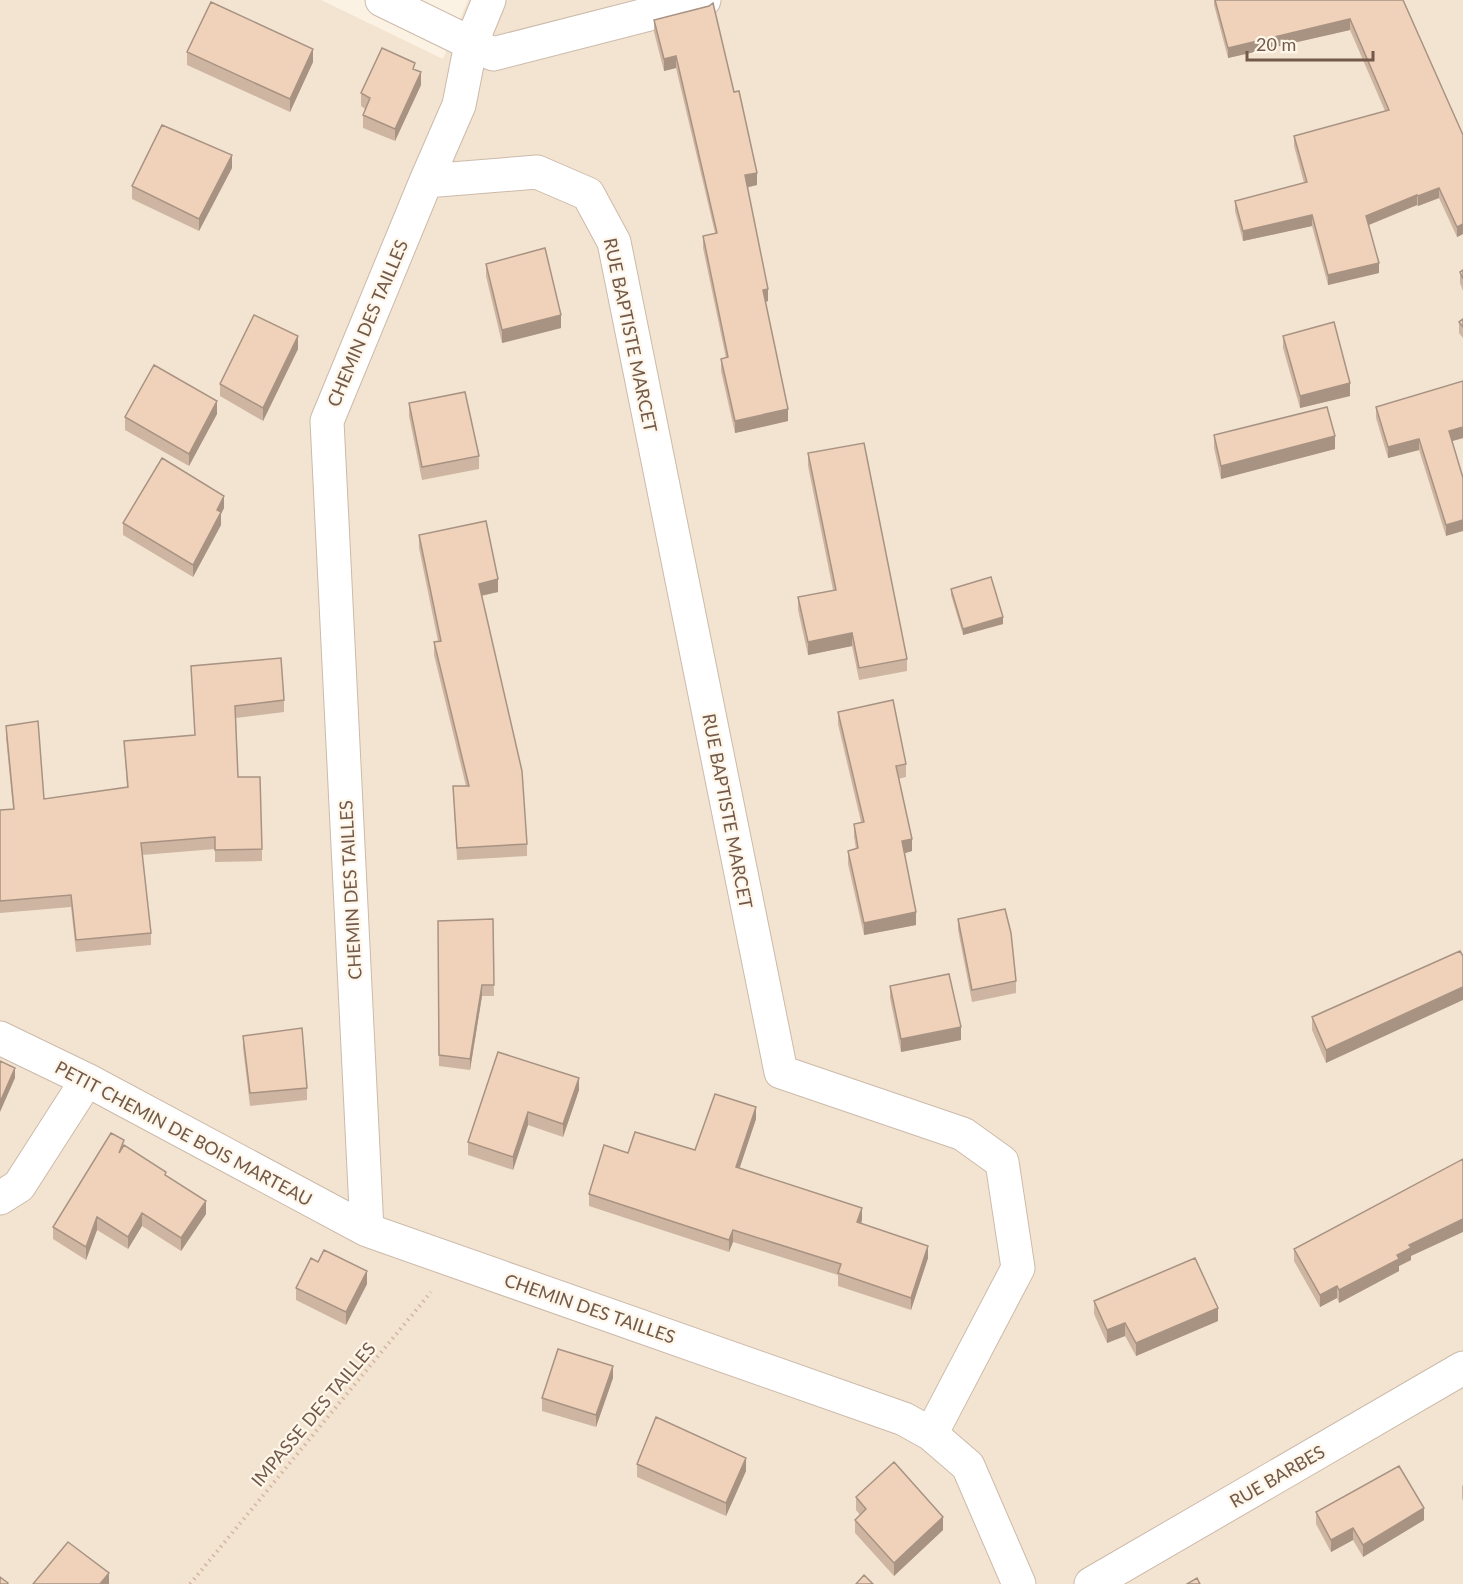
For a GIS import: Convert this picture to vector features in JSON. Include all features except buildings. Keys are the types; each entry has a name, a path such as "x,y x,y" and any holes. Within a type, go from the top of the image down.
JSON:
{"street":[{"path":"382,0 493,54 704,0"},
{"name":"CHEMIN DES TAILLES","path":"489,0 471,44 459,105 327,421 367,1230 904,1419 931,1434 968,1466 1019,1584"},
{"name":"RUE BAPTISTE MARCET","path":"426,181 537,172 588,194 614,242 781,1072 963,1134 1002,1162 1018,1268 931,1434"},
{"name":"PETIT CHEMIN DE BOIS MARTEAU","path":"0,1038 87,1080 367,1230"},
{"path":"0,1198 19,1186 87,1080"},
{"name":"RUE BARBES","path":"1091,1584 1463,1368"}],"path":[{"name":"IMPASSE DES TAILLES","path":"190,1584 457,1261"}],"shaded area":[{"path":"0,0 321,0 443,59 468,0 1463,0 1463,1584 0,1584"}]}
